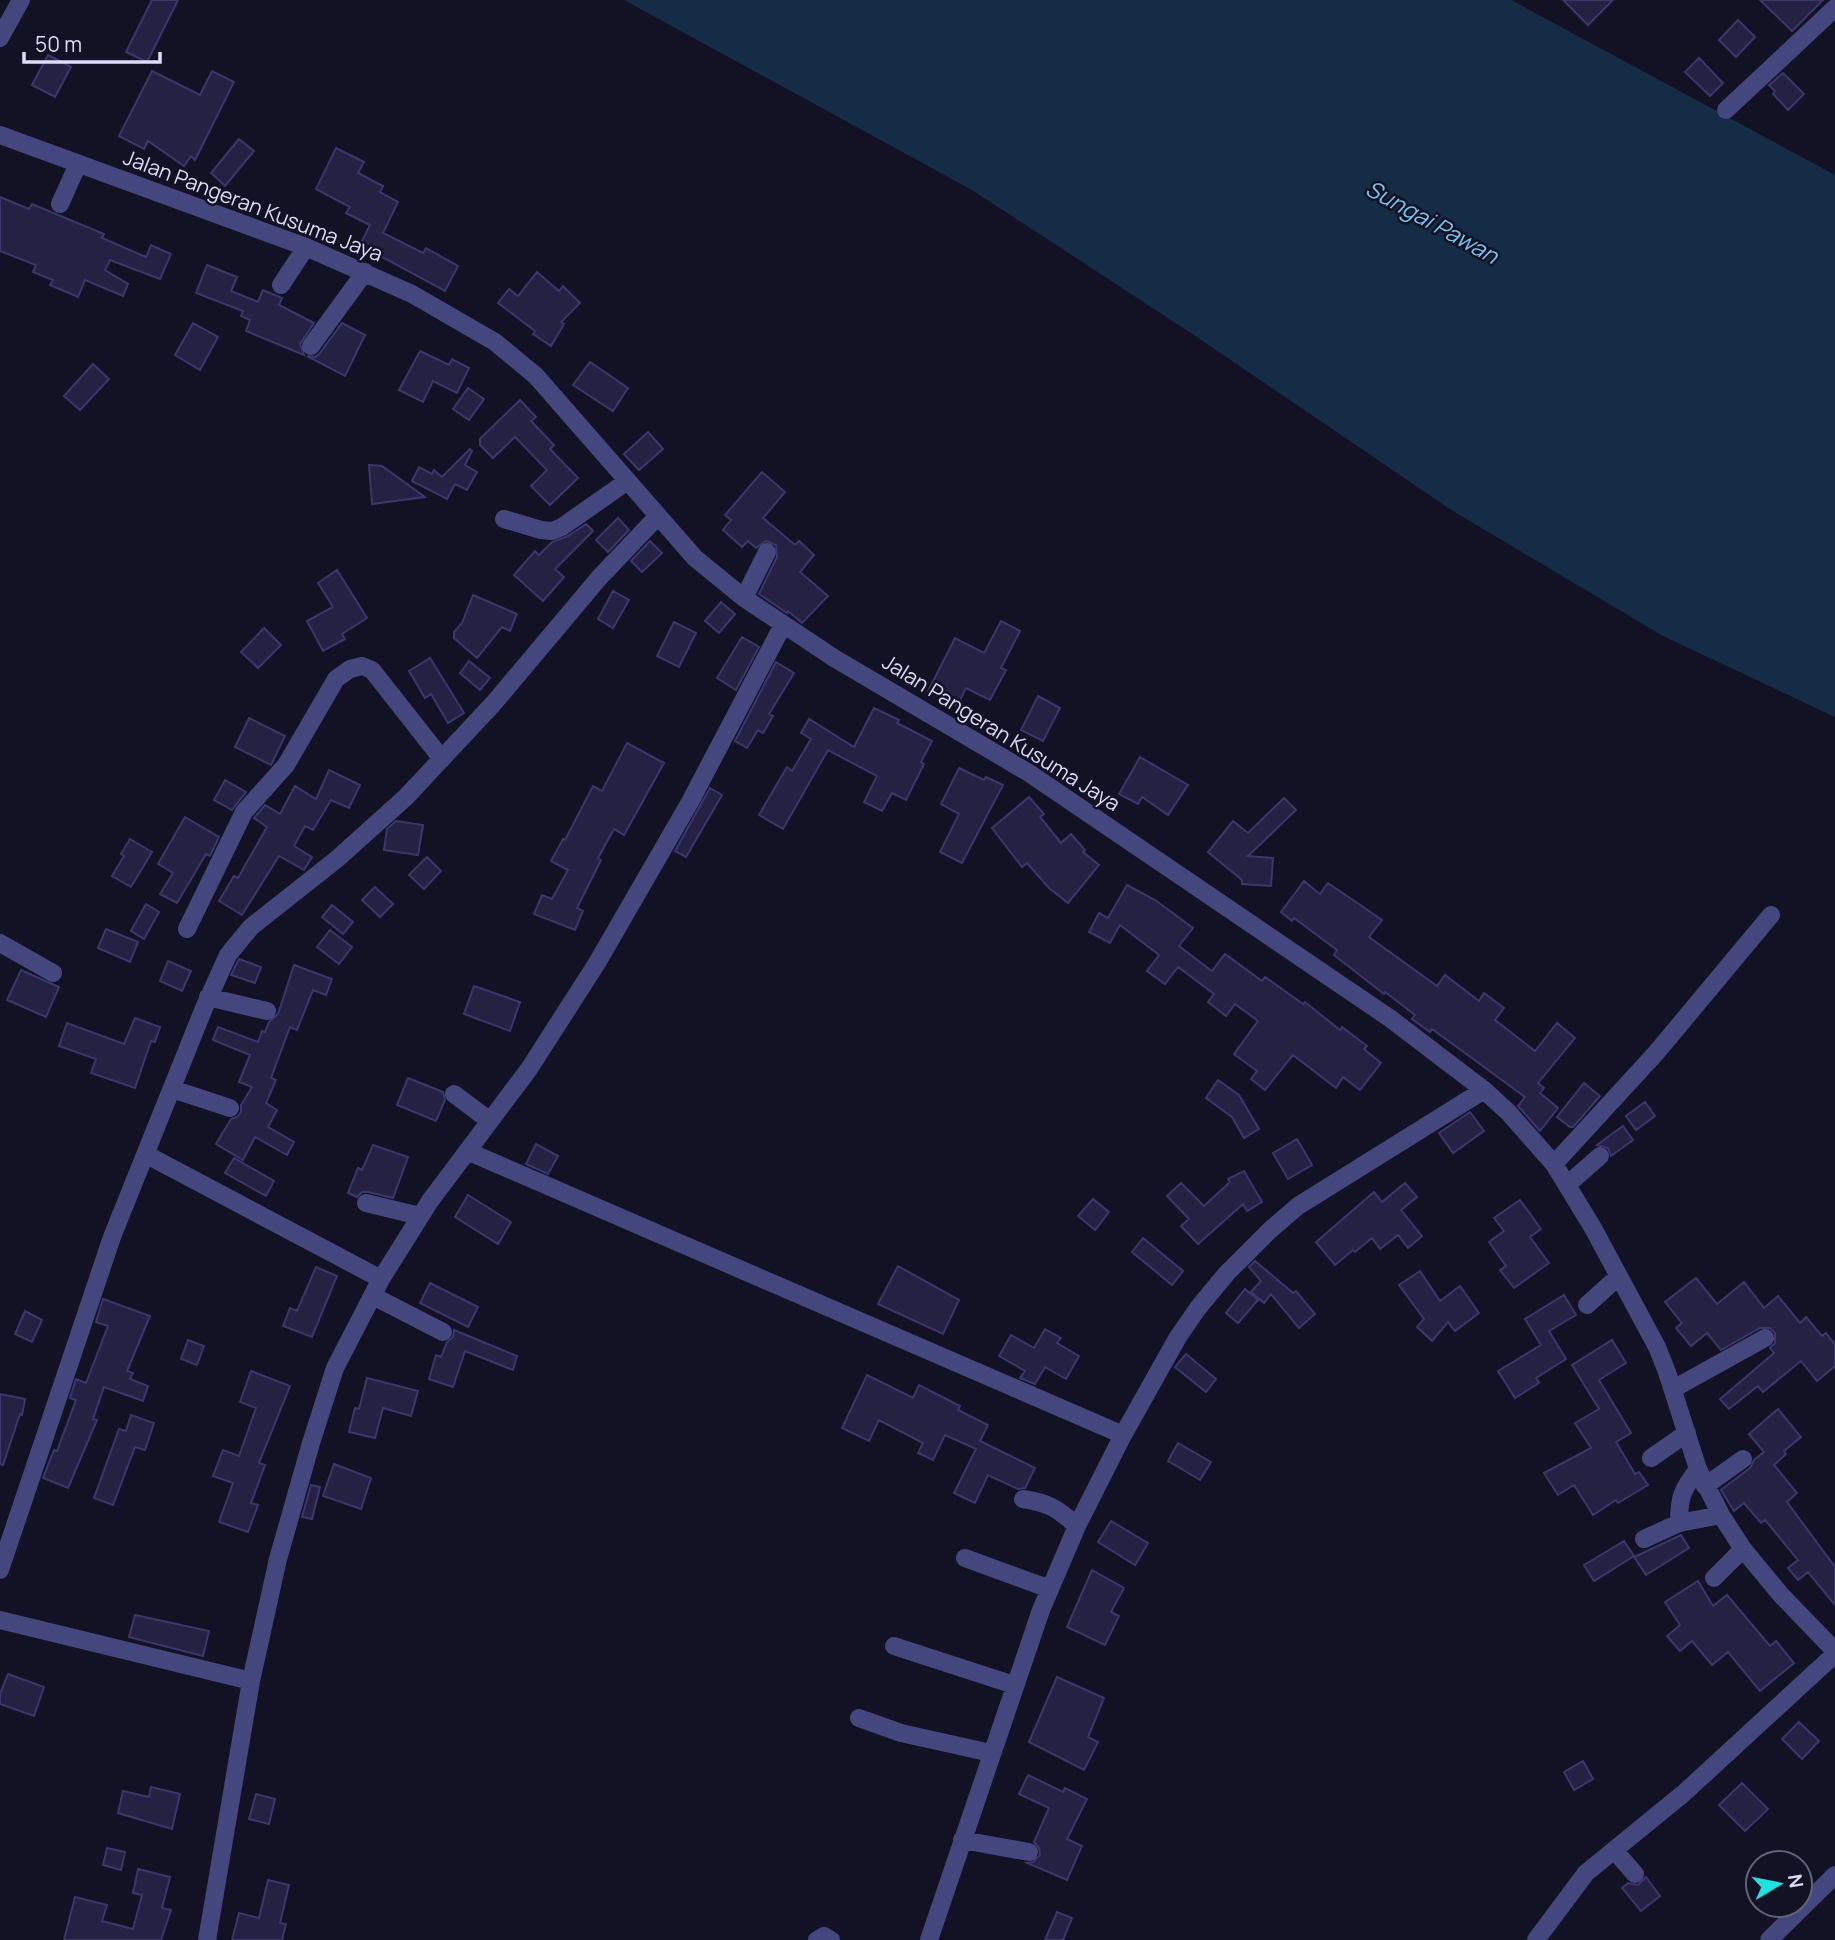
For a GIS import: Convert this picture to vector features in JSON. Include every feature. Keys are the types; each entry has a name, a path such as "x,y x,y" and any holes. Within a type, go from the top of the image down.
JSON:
{"street":[{"path":"0,38 21,0"},
{"path":"1726,110 1835,8"},
{"name":"Jalan Pangeran Kusuma Jaya","path":"0,135 306,247 412,294 462,322 519,359 695,558 744,598 845,665 1029,773 1391,1019 1484,1090 1508,1112 1554,1164 1619,1276 1657,1347 1698,1469 1721,1515 1743,1549 1835,1653"},
{"path":"60,204 78,164"},
{"path":"281,285 306,247"},
{"path":"312,346 365,272"},
{"path":"504,519 552,531 562,527 626,482"},
{"path":"0,1570 112,1237 208,997 228,955 251,927 367,833 442,759 494,704 599,578 657,517"},
{"path":"744,598 767,552"},
{"path":"206,1940 251,1681 278,1559 335,1368 381,1279 420,1216 529,1069 597,962 690,802 783,625"},
{"path":"187,929 232,842 244,812 286,765 336,679 350,669 362,666 372,670 442,759"},
{"path":"1554,1164 1656,1053 1771,915"},
{"path":"0,943 53,973"},
{"path":"208,997 267,1011"},
{"path":"173,1088 230,1108"},
{"path":"929,1940 1014,1685 1050,1589 1077,1525 1178,1337 1227,1273 1298,1206 1484,1090"},
{"path":"454,1094 490,1121"},
{"path":"467,1152 1123,1435"},
{"path":"147,1155 381,1279"},
{"path":"1567,1185 1600,1156"},
{"path":"366,1203 420,1216"},
{"path":"1587,1305 1619,1276"},
{"path":"373,1296 443,1332"},
{"path":"1673,1389 1765,1338"},
{"path":"1651,1458 1687,1433"},
{"path":"1705,1486 1743,1459"},
{"path":"1679,1523 1682,1489 1698,1469"},
{"path":"1023,1499 1045,1502 1056,1507 1077,1525"},
{"path":"1644,1539 1679,1523 1721,1515"},
{"path":"1714,1578 1743,1549"},
{"path":"965,1558 1050,1589"},
{"path":"0,1620 251,1681"},
{"path":"894,1646 1014,1685"},
{"path":"1536,1940 1586,1873 1719,1762 1835,1653"},
{"path":"859,1718 901,1733 991,1752"},
{"path":"962,1840 1028,1852"},
{"path":"1614,1850 1635,1874"},
{"path":"1769,1940 1835,1875"},
{"path":"817,1940 824,1936 831,1940"}],"water":[{"name":"Sungai Pawan","path":"624,0 1511,0 1835,175 1835,717 1663,636 1453,511 1194,335 972,190"}],"building":[{"path":"152,0 178,0 147,62 126,52"},
{"path":"1563,0 1613,0 1588,25"},
{"path":"1760,0 1823,0 1792,31"},
{"path":"1738,20 1755,37 1736,57 1719,40"},
{"path":"48,55 71,67 55,97 32,85"},
{"path":"1699,58 1723,83 1710,96 1685,72"},
{"path":"152,71 200,95 212,71 234,82 195,160 191,156 184,166 148,141 144,149 119,136"},
{"path":"1783,73 1804,94 1788,110 1773,94 1775,91 1769,85"},
{"path":"239,139 254,151 225,186 211,173"},
{"path":"336,148 364,162 358,173 383,186 380,192 398,202 383,233 423,253 426,248 458,266 445,291 360,245 370,225 346,213 350,207 316,189"},
{"path":"0,197 29,209 32,204 104,234 102,238 146,257 151,245 171,254 160,279 110,260 105,270 128,284 123,296 85,280 78,297 50,285 53,280 33,272 36,265 0,251"},
{"path":"207,265 237,277 231,291 258,302 263,290 282,298 279,305 314,323 300,344 304,355 246,331 250,320 241,316 243,311 196,293"},
{"path":"537,272 559,291 563,286 580,303 561,322 564,324 551,346 498,303 509,289 518,296"},
{"path":"193,323 218,337 200,370 175,355"},
{"path":"342,323 365,335 345,376 307,356 315,357 320,353"},
{"path":"420,351 449,365 452,359 469,368 457,393 433,381 423,402 399,390"},
{"path":"590,362 628,388 613,411 573,385"},
{"path":"93,364 109,379 80,410 64,396"},
{"path":"468,388 484,399 469,420 453,409"},
{"path":"520,400 536,417 531,421 554,445 550,449 578,478 550,505 531,486 547,470 515,437 493,458 480,445 480,439"},
{"path":"648,432 663,449 639,470 624,454"},
{"path":"470,449 472,451 465,465 477,472 467,490 455,484 447,499 412,481 419,467 432,474 434,470 442,477"},
{"path":"369,465 382,466 425,497 372,504"},
{"path":"762,472 785,492 763,518 795,545 799,541 814,555 800,572 828,596 802,623 788,611 787,613 759,594 777,557 776,545 766,541 756,548 748,541 742,547 723,530 731,520 725,515"},
{"path":"618,518 629,530 608,552 596,540"},
{"path":"586,524 593,531 555,569 564,577 543,601 514,575 535,551 539,555 552,542 568,536"},
{"path":"650,541 662,553 642,572 631,561"},
{"path":"337,570 367,618 342,634 345,639 323,651 307,621 333,607 318,583"},
{"path":"613,591 629,600 613,628 598,619"},
{"path":"473,595 517,614 510,631 502,627 477,658 454,638 454,632 462,623"},
{"path":"721,602 735,614 719,633 705,621"},
{"path":"1001,621 1020,631 1001,668 1006,670 990,700 966,688 957,706 928,691 955,638 984,653"},
{"path":"674,622 696,633 679,667 657,656"},
{"path":"264,628 281,645 258,668 241,652"},
{"path":"742,637 759,647 736,690 717,678"},
{"path":"430,658 464,713 448,723 431,694 425,698 409,671"},
{"path":"469,661 490,678 480,690 460,673"},
{"path":"776,662 794,673 769,714 773,716 763,733 758,730 747,748 735,741"},
{"path":"1038,696 1060,708 1043,741 1021,730"},
{"path":"874,708 932,741 906,800 892,793 882,811 864,802 877,776 828,750 783,829 759,815 787,767 792,771 811,739 801,733 809,719 854,747"},
{"path":"249,718 285,736 271,765 235,747"},
{"path":"627,743 664,763 624,835 614,829 598,858 601,860 577,908 583,911 575,930 534,914 542,895 552,899 568,870 551,861 593,786 602,791"},
{"path":"1140,757 1188,785 1168,815 1142,797 1138,804 1119,794"},
{"path":"959,768 984,780 986,777 1003,785 962,863 940,852 959,814 941,804"},
{"path":"329,770 360,785 349,808 331,800 313,830 305,826 294,846 312,857 304,870 279,856 242,915 219,901 234,876 238,878 267,827 254,818 265,805 280,814 295,786 316,799"},
{"path":"225,780 246,792 232,810 214,800"},
{"path":"710,788 722,795 686,857 675,851"},
{"path":"1029,797 1044,814 1040,817 1061,843 1071,834 1085,850 1083,852 1099,865 1068,903 1049,888 1027,863 1022,867 992,828"},
{"path":"1284,798 1296,810 1248,856 1273,858 1271,886 1242,884 1242,880 1208,852 1233,821 1248,833"},
{"path":"185,817 219,837 210,856 206,854 177,903 160,894 173,873 158,864"},
{"path":"396,821 423,825 418,855 384,850 387,829"},
{"path":"130,839 152,852 131,887 112,876"},
{"path":"427,857 441,871 424,889 409,875"},
{"path":"1304,881 1320,894 1328,883 1382,920 1369,937 1437,986 1445,975 1479,1001 1484,993 1504,1008 1495,1020 1535,1051 1557,1023 1575,1038 1538,1083 1544,1088 1540,1093 1558,1108 1540,1131 1518,1106 1525,1097 1432,1029 1430,1032 1412,1019 1415,1015 1334,955 1337,950 1294,918 1292,921 1281,912"},
{"path":"1127,885 1155,900 1193,928 1179,946 1212,971 1225,954 1262,981 1265,977 1303,1004 1305,1002 1340,1030 1342,1027 1367,1046 1364,1049 1381,1063 1360,1090 1343,1077 1336,1088 1293,1055 1265,1090 1251,1079 1257,1071 1234,1054 1258,1021 1235,1004 1226,1016 1208,1002 1214,994 1178,967 1165,984 1147,971 1159,955 1120,925 1110,943 1089,932 1099,913 1108,918"},
{"path":"375,887 393,904 380,917 362,900"},
{"path":"146,904 159,912 144,939 131,931"},
{"path":"332,905 353,922 343,934 322,917"},
{"path":"106,929 138,942 130,962 98,948"},
{"path":"330,930 352,947 339,964 317,947"},
{"path":"239,959 261,967 255,983 231,975"},
{"path":"168,961 191,971 182,991 160,981"},
{"path":"294,965 332,979 326,995 313,990 297,1030 290,1027 271,1078 276,1080 266,1103 277,1110 268,1127 294,1142 287,1155 255,1137 243,1160 216,1144 231,1119 241,1112 241,1105 252,1087 239,1082 250,1055 213,1040 218,1027 258,1042 262,1031 265,1032 269,1022 278,1014"},
{"path":"21,970 59,987 46,1017 7,1000"},
{"path":"474,986 520,1002 510,1031 464,1014"},
{"path":"135,1018 160,1027 155,1042 151,1041 135,1088 91,1073 96,1059 59,1046 67,1023 124,1044"},
{"path":"408,1078 443,1092 445,1100 436,1121 397,1105"},
{"path":"1218,1080 1239,1095 1259,1129 1244,1138 1232,1117 1206,1098"},
{"path":"1584,1083 1600,1096 1573,1127 1570,1127 1557,1117"},
{"path":"1645,1102 1655,1116 1636,1130 1626,1116"},
{"path":"1470,1112 1484,1131 1453,1153 1439,1133"},
{"path":"1623,1126 1633,1140 1611,1156 1608,1148 1597,1145"},
{"path":"1297,1139 1312,1165 1288,1179 1273,1153"},
{"path":"536,1144 558,1156 548,1174 526,1164"},
{"path":"373,1145 408,1157 393,1198 368,1192 362,1192 357,1197 348,1193 358,1168 362,1170"},
{"path":"234,1158 274,1181 266,1196 225,1173"},
{"path":"1244,1171 1262,1202 1247,1211 1243,1204 1198,1244 1181,1226 1189,1219 1167,1196 1181,1183 1204,1206 1230,1182 1228,1179"},
{"path":"1405,1183 1417,1197 1401,1210 1422,1236 1408,1248 1398,1235 1380,1249 1372,1238 1335,1265 1316,1242 1374,1192 1382,1202"},
{"path":"468,1195 511,1222 498,1244 455,1217"},
{"path":"1093,1199 1109,1212 1095,1230 1078,1216"},
{"path":"1520,1200 1541,1229 1530,1237 1549,1263 1514,1288 1500,1270 1506,1266 1489,1242 1504,1231 1494,1218"},
{"path":"1143,1238 1183,1271 1172,1285 1132,1252"},
{"path":"1255,1261 1293,1293 1296,1291 1315,1314 1299,1328 1271,1294 1264,1303 1251,1292 1261,1281 1249,1267"},
{"path":"898,1266 959,1300 943,1334 878,1304"},
{"path":"316,1267 337,1276 312,1337 283,1326 290,1308 297,1311"},
{"path":"1420,1271 1440,1301 1460,1286 1479,1313 1455,1331 1448,1322 1432,1341 1417,1327 1424,1319 1399,1285"},
{"path":"1696,1278 1717,1304 1744,1282 1764,1308 1778,1296 1800,1323 1806,1317 1822,1336 1826,1333 1835,1345 1835,1366 1817,1381 1801,1361 1763,1392 1758,1386 1729,1409 1720,1399 1774,1353 1770,1348 1775,1343 1775,1333 1770,1328 1760,1328 1721,1350 1707,1333 1691,1346 1676,1328 1682,1323 1665,1302"},
{"path":"430,1283 478,1307 468,1327 420,1303"},
{"path":"1245,1289 1258,1300 1238,1323 1226,1313"},
{"path":"1564,1295 1576,1315 1549,1331 1566,1359 1536,1378 1539,1383 1515,1398 1498,1371 1541,1345 1525,1319"},
{"path":"103,1299 150,1316 127,1371 133,1373 130,1379 148,1386 143,1401 104,1387 93,1419 97,1420 68,1488 43,1478 54,1450 57,1451 76,1400 70,1398 76,1379 86,1383 108,1326 96,1322"},
{"path":"25,1311 42,1320 32,1342 15,1334"},
{"path":"1045,1329 1061,1338 1057,1343 1079,1356 1066,1379 1045,1367 1035,1384 1020,1378 1025,1371 999,1356 1011,1335 1034,1348"},
{"path":"454,1330 517,1356 513,1370 465,1351 453,1387 429,1379 436,1355 441,1357 447,1342 453,1337"},
{"path":"188,1340 204,1346 197,1365 181,1359"},
{"path":"1612,1340 1626,1363 1599,1380 1631,1433 1616,1442 1635,1474 1639,1472 1648,1485 1618,1503 1616,1500 1593,1515 1574,1485 1558,1495 1544,1473 1591,1448 1575,1423 1599,1409 1572,1365"},
{"path":"1186,1354 1216,1379 1206,1392 1175,1367"},
{"path":"251,1371 290,1386 259,1463 265,1465 251,1503 258,1505 248,1532 219,1522 233,1483 213,1476 223,1450 239,1456 256,1408 240,1402"},
{"path":"867,1375 913,1398 919,1385 960,1406 958,1410 988,1425 980,1441 1035,1468 1025,1488 1018,1489 988,1475 975,1503 954,1493 976,1449 945,1435 933,1460 918,1453 923,1443 879,1420 869,1441 842,1428"},
{"path":"367,1378 418,1391 411,1416 383,1408 375,1438 349,1432 355,1408 359,1409"},
{"path":"0,1394 25,1399 22,1415 20,1414 3,1465 0,1464"},
{"path":"1778,1409 1801,1437 1784,1451 1786,1454 1774,1465 1797,1493 1787,1502 1835,1567 1835,1605 1808,1572 1798,1580 1788,1568 1798,1560 1765,1520 1761,1523 1744,1503 1734,1511 1721,1490 1750,1468 1754,1460 1764,1452 1749,1434"},
{"path":"131,1415 154,1423 145,1450 135,1447 113,1505 94,1498 119,1429 126,1431"},
{"path":"1178,1443 1211,1462 1200,1480 1168,1461"},
{"path":"334,1464 371,1478 361,1509 323,1496"},
{"path":"311,1485 320,1487 312,1519 302,1517"},
{"path":"1111,1521 1148,1543 1135,1565 1098,1542"},
{"path":"1681,1535 1689,1548 1646,1575 1634,1557"},
{"path":"1624,1541 1634,1556 1594,1581 1584,1565"},
{"path":"1092,1570 1124,1588 1111,1612 1119,1616 1105,1645 1067,1627"},
{"path":"1698,1581 1713,1606 1727,1595 1770,1646 1776,1641 1794,1663 1760,1691 1728,1652 1712,1665 1692,1641 1680,1651 1667,1636 1680,1625 1665,1602"},
{"path":"135,1615 209,1631 203,1656 129,1637"},
{"path":"8,1674 44,1687 34,1716 0,1704 0,1694"},
{"path":"1057,1677 1104,1698 1088,1737 1098,1742 1084,1770 1029,1742"},
{"path":"1799,1722 1819,1741 1802,1759 1782,1739"},
{"path":"1583,1761 1593,1779 1574,1790 1564,1772"},
{"path":"1028,1775 1063,1792 1065,1788 1087,1799 1067,1839 1082,1846 1067,1880 1027,1863 1033,1862 1040,1855 1034,1842 1049,1808 1019,1794"},
{"path":"1742,1783 1768,1809 1745,1831 1719,1805"},
{"path":"151,1787 180,1794 172,1829 118,1813 123,1791 149,1797"},
{"path":"256,1794 275,1799 269,1824 249,1819"},
{"path":"107,1848 125,1852 121,1870 103,1865"},
{"path":"138,1869 170,1877 162,1908 171,1910 161,1940 64,1940 75,1897 107,1905 102,1921 133,1929 142,1895 133,1893"},
{"path":"1646,1877 1660,1896 1641,1911 1622,1888 1628,1883 1638,1885"},
{"path":"268,1880 289,1885 280,1923 286,1924 282,1940 232,1940 239,1913 259,1918"},
{"path":"1057,1912 1072,1918 1063,1940 1045,1940"}]}
